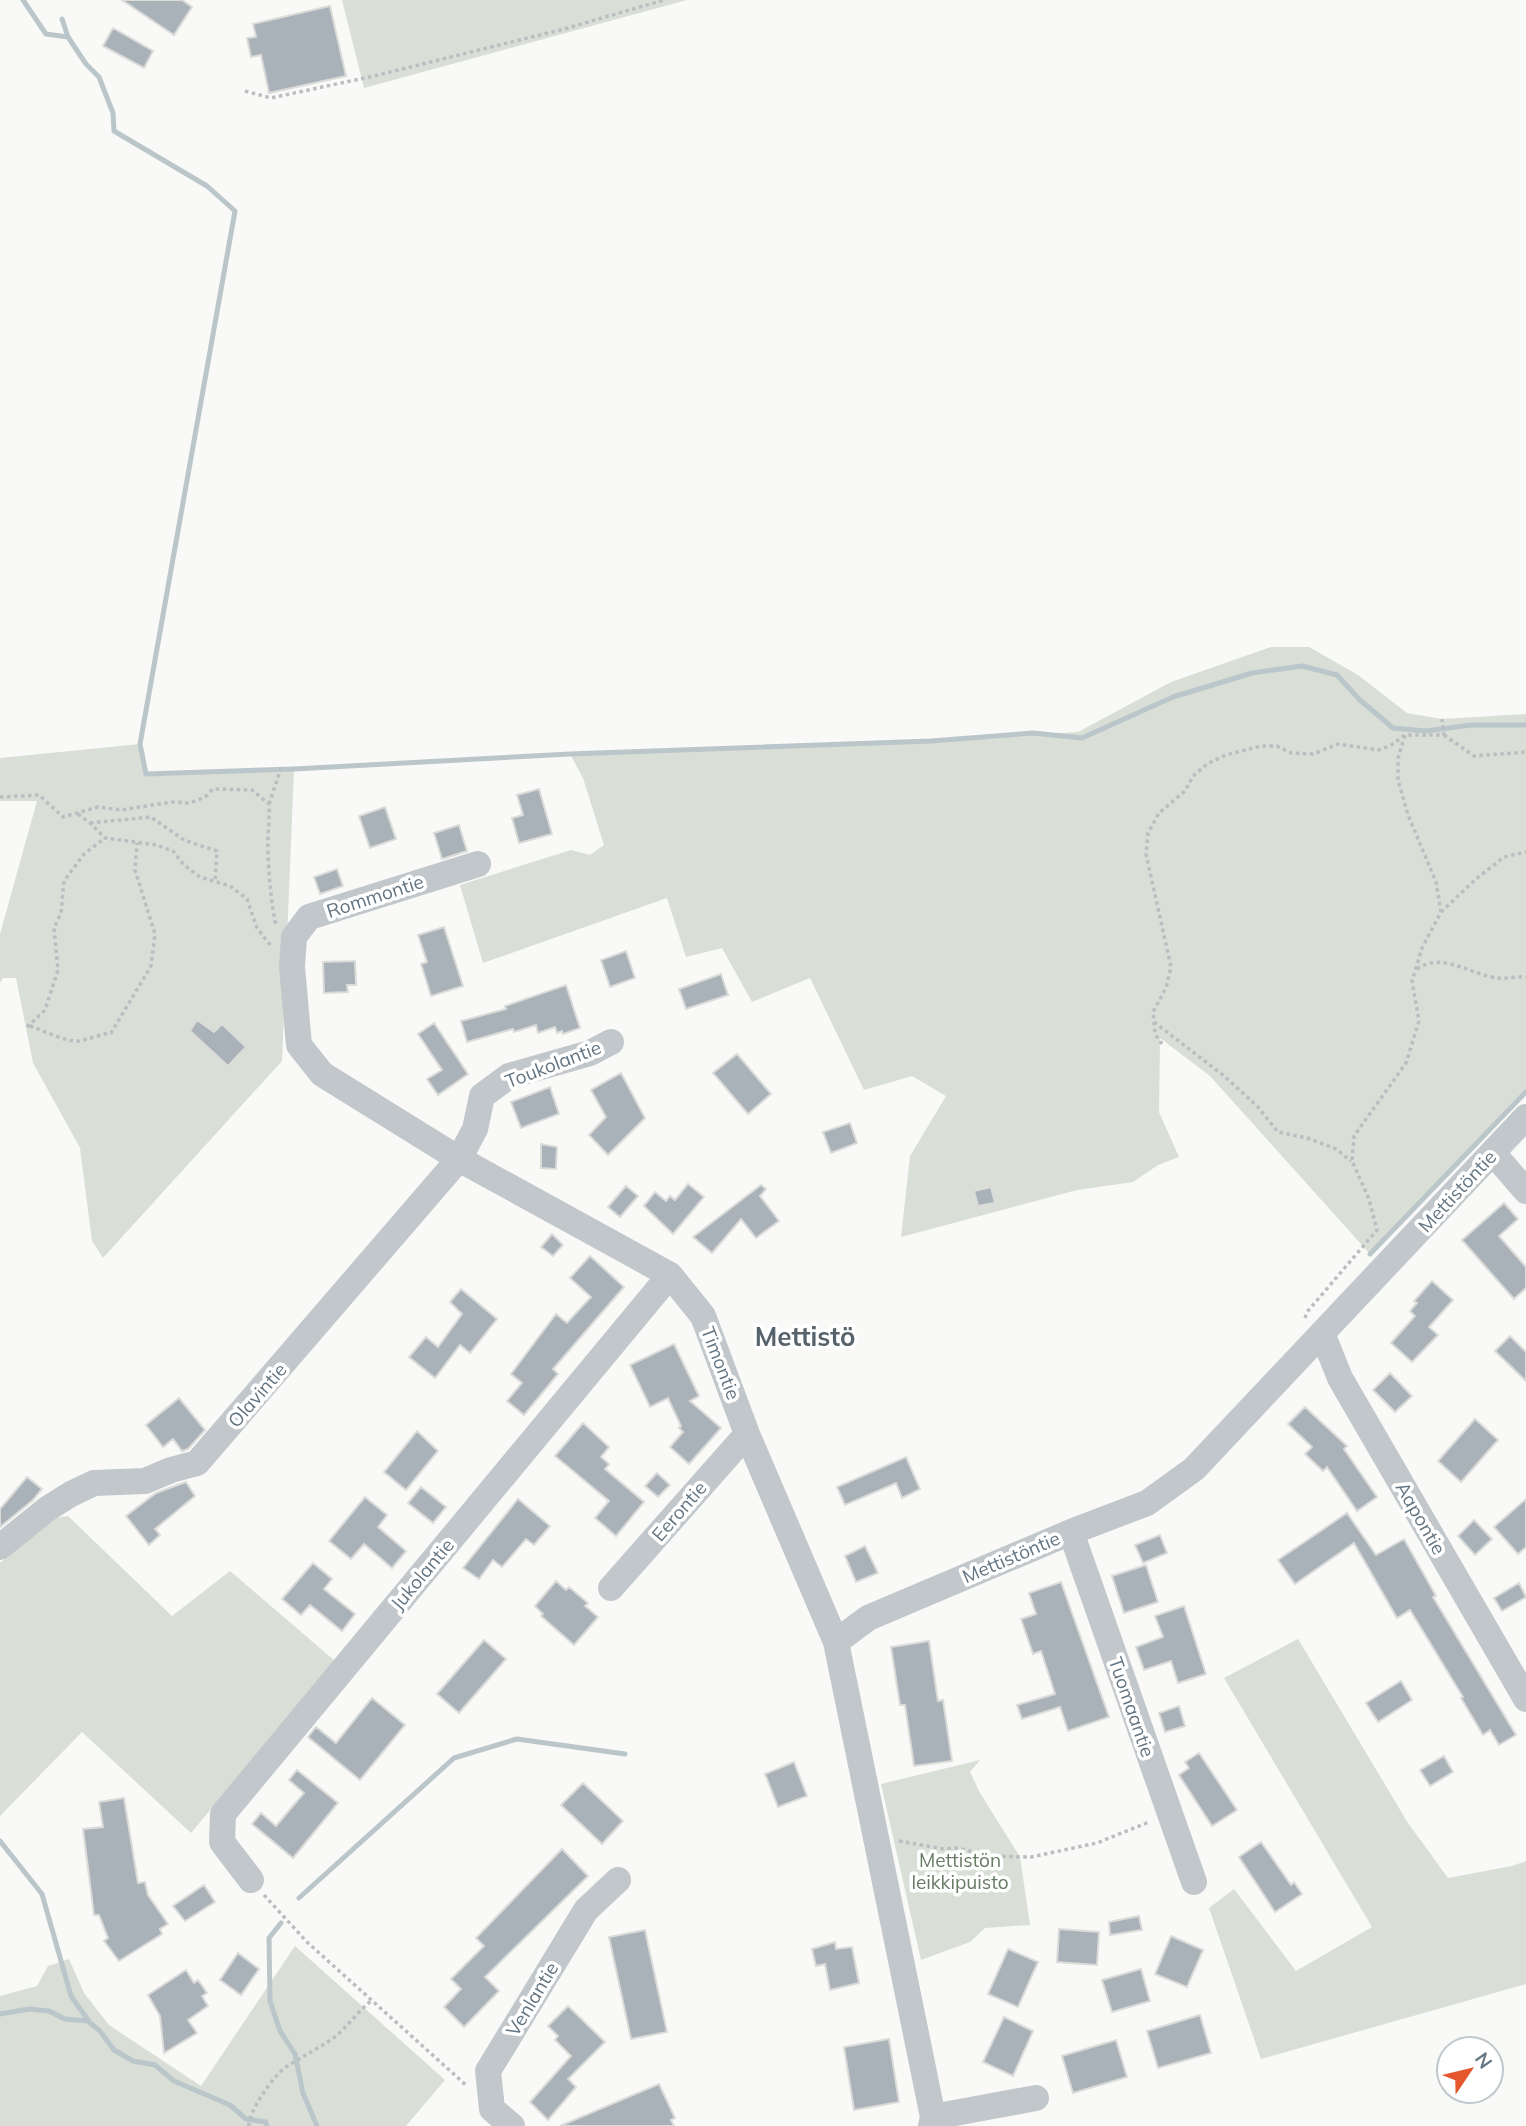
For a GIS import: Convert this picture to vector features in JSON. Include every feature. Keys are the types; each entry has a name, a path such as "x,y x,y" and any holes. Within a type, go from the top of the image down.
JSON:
{"street":[{"name":"Rommontie","path":"460,1159 322,1074 299,1045 292,967 293,937 309,917 478,864"},
{"name":"Toukolantie","path":"460,1159 475,1129 482,1096 509,1076 590,1053 611,1042"},
{"name":"Mettistöntie","path":"836,1642 868,1618 1071,1532 1147,1503 1194,1469 1526,1117"},
{"path":"1493,1153 1526,1191"},
{"name":"Timontie","path":"460,1159 670,1275 703,1316 747,1434 836,1642"},
{"name":"Olavintie","path":"0,1547 47,1509 94,1483 145,1481 171,1470 197,1464 460,1159"},
{"name":"Jukolantie","path":"251,1880 222,1842 223,1814 670,1275"},
{"name":"Aapontie","path":"1319,1336 1340,1378 1526,1699"},
{"name":"Eerontie","path":"611,1588 747,1434"},
{"name":"Tuomaantie","path":"1071,1532 1194,1882"},
{"path":"836,1642 932,2122 1036,2098"},
{"name":"Venlantie","path":"502,2117 488,2071 586,1910 618,1880"}],"path":[{"path":"245,91 271,98 361,79 564,29 664,0"},
{"path":"1442,719 1444,733"},
{"path":"1162,1044 1155,1034 1153,1012 1166,988 1171,967 1146,854 1148,833 1159,813 1185,792 1193,776 1206,764 1226,755 1261,746 1277,746 1292,753 1313,754 1338,744 1378,750 1390,746 1405,735 1444,733 1475,756 1526,752"},
{"path":"1405,735 1398,758 1398,780 1408,816 1436,882 1441,912"},
{"path":"276,928 268,862 268,804 282,765"},
{"path":"0,797 39,795 63,817 98,807 121,810 172,802 190,803 205,797 214,789 252,790 268,804"},
{"path":"78,814 105,838 157,845 173,851 184,865 200,877 230,886 247,899 257,928 275,950 293,950"},
{"path":"90,823 151,817 184,840 217,851 215,882"},
{"path":"105,838 84,853 64,881 61,913 54,928 58,970 45,1010 28,1026 68,1040 79,1041 111,1032 151,966 155,934 135,870 137,843"},
{"path":"1319,1336 1303,1323 1307,1312 1377,1230 1369,1199 1352,1161 1354,1136 1406,1063 1419,1021 1412,981 1422,948 1441,912 1476,878 1504,857 1526,852"},
{"path":"1415,970 1427,962 1452,963 1498,978 1526,976"},
{"path":"1154,1022 1223,1075 1257,1106 1278,1132 1336,1149 1352,1161"},
{"path":"876,1837 944,1849 958,1848 988,1856 1031,1857 1097,1843 1169,1813"},
{"path":"251,1880 307,1942 502,2117"},
{"path":"249,2126 250,2116 284,2068 334,2038 360,2009 371,2001"}],"green space":[{"path":"342,0 687,0 364,88"},
{"path":"1271,647 1309,647 1358,675 1407,713 1442,719 1526,714 1526,1092 1370,1254 1210,1076 1160,1038 1159,1112 1179,1157 1158,1165 1133,1182 1077,1190 901,1237 910,1156 946,1096 912,1076 864,1090 810,978 752,1002 722,948 686,957 667,898 483,963 460,885 571,850 590,855 604,845 583,778 570,754 931,741 1078,732 1171,682"},
{"path":"140,744 146,774 294,769 282,1061 103,1258 92,1241 80,1148 33,1063 16,978 3,978 0,983 0,934 37,801 0,801 0,758"},
{"path":"68,1516 172,1616 230,1571 335,1661 191,1833 82,1732 0,1816 0,1563 49,1519"},
{"path":"1298,1639 1408,1823 1448,1878 1526,1861 1526,1984 1261,2059 1209,1908 1234,1889 1296,1971 1372,1927 1224,1678"},
{"name":"Mettistön leikkipuisto","path":"980,1760 970,1772 1020,1857 1030,1925 985,1928 970,1942 921,1960 881,1784"},
{"path":"295,1946 445,2080 406,2126 0,2126 0,1996 37,1986 48,1966 69,1959 84,1993 109,2025 201,2086"}],"building":[{"path":"122,0 182,0 192,7 174,35"},
{"path":"330,6 346,76 269,93 261,55 251,57 247,38 256,37 253,24"},
{"path":"113,28 153,51 144,68 103,46"},
{"path":"539,789 552,834 519,843 512,818 523,815 517,795"},
{"path":"385,807 396,839 370,848 359,816"},
{"path":"459,825 467,851 442,859 434,833"},
{"path":"337,869 343,886 320,894 314,877"},
{"path":"444,927 463,986 431,996 421,964 427,962 418,935"},
{"path":"626,951 635,978 610,987 601,960"},
{"path":"355,961 356,985 347,985 348,992 324,993 323,962"},
{"path":"721,974 728,995 686,1009 679,989"},
{"path":"566,985 580,1028 563,1034 562,1031 557,1033 555,1027 538,1033 536,1025 467,1042 461,1021 506,1009 505,1006"},
{"path":"197,1020 214,1032 222,1024 246,1047 228,1066 190,1031"},
{"path":"434,1023 468,1074 438,1095 427,1079 442,1070 418,1034"},
{"path":"737,1054 771,1094 748,1114 713,1073"},
{"path":"621,1073 645,1118 608,1155 589,1135 606,1117 591,1090"},
{"path":"550,1087 559,1114 521,1128 511,1102"},
{"path":"850,1123 857,1143 831,1153 823,1132"},
{"path":"541,1144 557,1147 556,1169 541,1168"},
{"path":"688,1184 704,1197 673,1234 644,1206 655,1192 666,1201 670,1196 675,1200"},
{"path":"761,1185 766,1189 760,1196 779,1221 756,1238 741,1219 712,1253 693,1237"},
{"path":"626,1186 638,1196 620,1217 608,1207"},
{"path":"991,1187 995,1203 978,1206 974,1191"},
{"path":"1504,1203 1518,1219 1499,1236 1526,1267 1526,1288 1514,1299 1462,1240"},
{"path":"552,1234 563,1245 553,1256 541,1247"},
{"path":"590,1256 624,1287 553,1369 558,1374 524,1415 507,1401 522,1383 511,1374 556,1314 567,1323 591,1297 570,1278"},
{"path":"1432,1281 1453,1300 1429,1327 1438,1335 1412,1362 1391,1343 1415,1316 1410,1311 1417,1303 1414,1301"},
{"path":"461,1289 497,1319 470,1353 460,1345 435,1378 409,1357 426,1337 438,1347 462,1314 450,1302"},
{"path":"1510,1336 1526,1352 1526,1381 1495,1351"},
{"path":"674,1344 699,1396 690,1401 721,1428 689,1464 670,1447 683,1432 668,1398 650,1407 630,1365"},
{"path":"1390,1373 1412,1396 1395,1412 1373,1390"},
{"path":"179,1398 205,1430 188,1449 182,1451 173,1439 163,1447 146,1425"},
{"path":"1305,1407 1347,1446 1344,1449 1377,1497 1357,1511 1327,1467 1323,1471 1305,1454 1312,1447 1288,1424"},
{"path":"1475,1419 1498,1440 1461,1482 1438,1461"},
{"path":"583,1423 609,1447 601,1457 609,1464 605,1469 644,1502 616,1536 595,1518 609,1501 555,1456"},
{"path":"417,1431 438,1451 406,1490 384,1472"},
{"path":"906,1457 920,1489 902,1498 896,1483 845,1505 837,1487"},
{"path":"657,1473 670,1485 658,1497 645,1486"},
{"path":"27,1477 42,1489 33,1500 0,1527 0,1509"},
{"path":"186,1482 195,1496 155,1529 160,1535 149,1545 126,1516 156,1493"},
{"path":"421,1487 446,1507 433,1523 408,1503"},
{"path":"365,1497 387,1515 378,1527 406,1551 392,1568 364,1544 351,1559 329,1541"},
{"path":"518,1499 550,1526 534,1545 526,1539 502,1567 493,1560 479,1579 463,1568"},
{"path":"1526,1499 1526,1547 1518,1554 1494,1527"},
{"path":"1347,1513 1376,1555 1404,1539 1436,1596 1433,1597 1516,1735 1499,1745 1490,1730 1483,1735 1410,1610 1397,1618 1354,1543 1295,1584 1278,1560"},
{"path":"1474,1520 1492,1539 1475,1555 1458,1536"},
{"path":"1160,1535 1167,1553 1143,1563 1135,1545"},
{"path":"865,1546 878,1573 856,1582 845,1556"},
{"path":"313,1563 332,1579 324,1589 355,1614 342,1631 310,1605 301,1615 282,1599"},
{"path":"1146,1565 1158,1602 1124,1613 1112,1576"},
{"path":"556,1581 566,1590 569,1587 588,1603 585,1606 598,1617 574,1645 541,1616 543,1614 535,1606"},
{"path":"1061,1582 1109,1717 1068,1731 1060,1707 1022,1719 1017,1705 1055,1694 1041,1651 1033,1654 1021,1619 1036,1614 1029,1593"},
{"path":"1519,1583 1526,1597 1502,1611 1494,1598"},
{"path":"1184,1606 1206,1674 1178,1683 1171,1661 1144,1670 1136,1647 1163,1637 1155,1616"},
{"path":"484,1640 506,1659 459,1713 437,1694"},
{"path":"929,1641 938,1701 943,1700 952,1761 914,1766 905,1705 900,1705 891,1647"},
{"path":"1401,1681 1412,1700 1378,1722 1366,1703"},
{"path":"372,1698 405,1725 360,1780 308,1737 316,1727 336,1743"},
{"path":"1179,1706 1185,1726 1165,1732 1159,1713"},
{"path":"1199,1753 1237,1810 1212,1826 1179,1775 1189,1768 1185,1762"},
{"path":"1444,1756 1453,1772 1430,1786 1420,1770"},
{"path":"794,1762 807,1796 778,1807 765,1774"},
{"path":"297,1770 338,1803 293,1858 252,1824 261,1813 276,1826 304,1793 289,1780"},
{"path":"583,1783 623,1821 602,1844 561,1805"},
{"path":"124,1798 138,1883 145,1882 148,1895 168,1924 160,1929 162,1934 119,1961 104,1941 108,1938 99,1915 94,1915 83,1829 103,1827 99,1802"},
{"path":"1261,1842 1291,1885 1294,1882 1302,1894 1275,1912 1239,1857"},
{"path":"562,1849 588,1876 485,1977 499,1991 464,2027 444,2007 461,1989 451,1979 484,1946 476,1938"},
{"path":"204,1885 215,1902 185,1921 173,1906"},
{"path":"1139,1916 1142,1930 1110,1935 1109,1922"},
{"path":"1059,1929 1099,1932 1097,1965 1057,1962"},
{"path":"645,1930 667,2032 631,2039 609,1937"},
{"path":"1171,1936 1203,1950 1187,1987 1155,1974"},
{"path":"835,1942 836,1949 852,1947 859,1983 830,1990 825,1964 816,1966 812,1949"},
{"path":"1008,1949 1038,1962 1018,2007 988,1994"},
{"path":"238,1953 259,1969 241,1995 220,1980"},
{"path":"1141,1969 1150,2001 1112,2012 1102,1980"},
{"path":"186,1970 194,1983 198,1980 207,1993 202,1996 208,2006 188,2020 197,2033 164,2053 160,2016 148,1995"},
{"path":"568,2006 605,2042 568,2079 576,2087 548,2120 530,2102 571,2056 555,2040 558,2036 548,2026"},
{"path":"1200,2015 1211,2053 1158,2068 1147,2031"},
{"path":"1004,2017 1033,2031 1013,2076 983,2062"},
{"path":"889,2039 899,2102 854,2110 844,2047"},
{"path":"1116,2040 1127,2077 1073,2093 1062,2056"},
{"path":"659,2084 675,2118 671,2120 674,2126 560,2126"}],"waterway":[{"path":"23,0 46,34 68,37"},
{"path":"62,19 68,37 86,64 99,77 113,113 114,131 207,186 235,211 140,744 146,774 570,754 931,741 1033,733 1082,738 1173,697 1252,673 1302,666 1337,675 1360,700 1393,728 1426,731 1471,725 1526,725"},
{"path":"1370,1254 1526,1092"},
{"path":"299,1898 454,1758 517,1739 625,1754"},
{"path":"0,1841 42,1894 71,1996 88,2020"},
{"path":"281,1923 269,1938 270,2001 280,2031 295,2054 303,2093 317,2126"},
{"path":"0,2014 29,2009 49,2011 65,2019 88,2021 100,2031 114,2050 133,2061 155,2065 174,2081 230,2105 246,2119 266,2122 267,2126"}],"district":[{"name":"Mettistö","path":"805,1336"}]}
